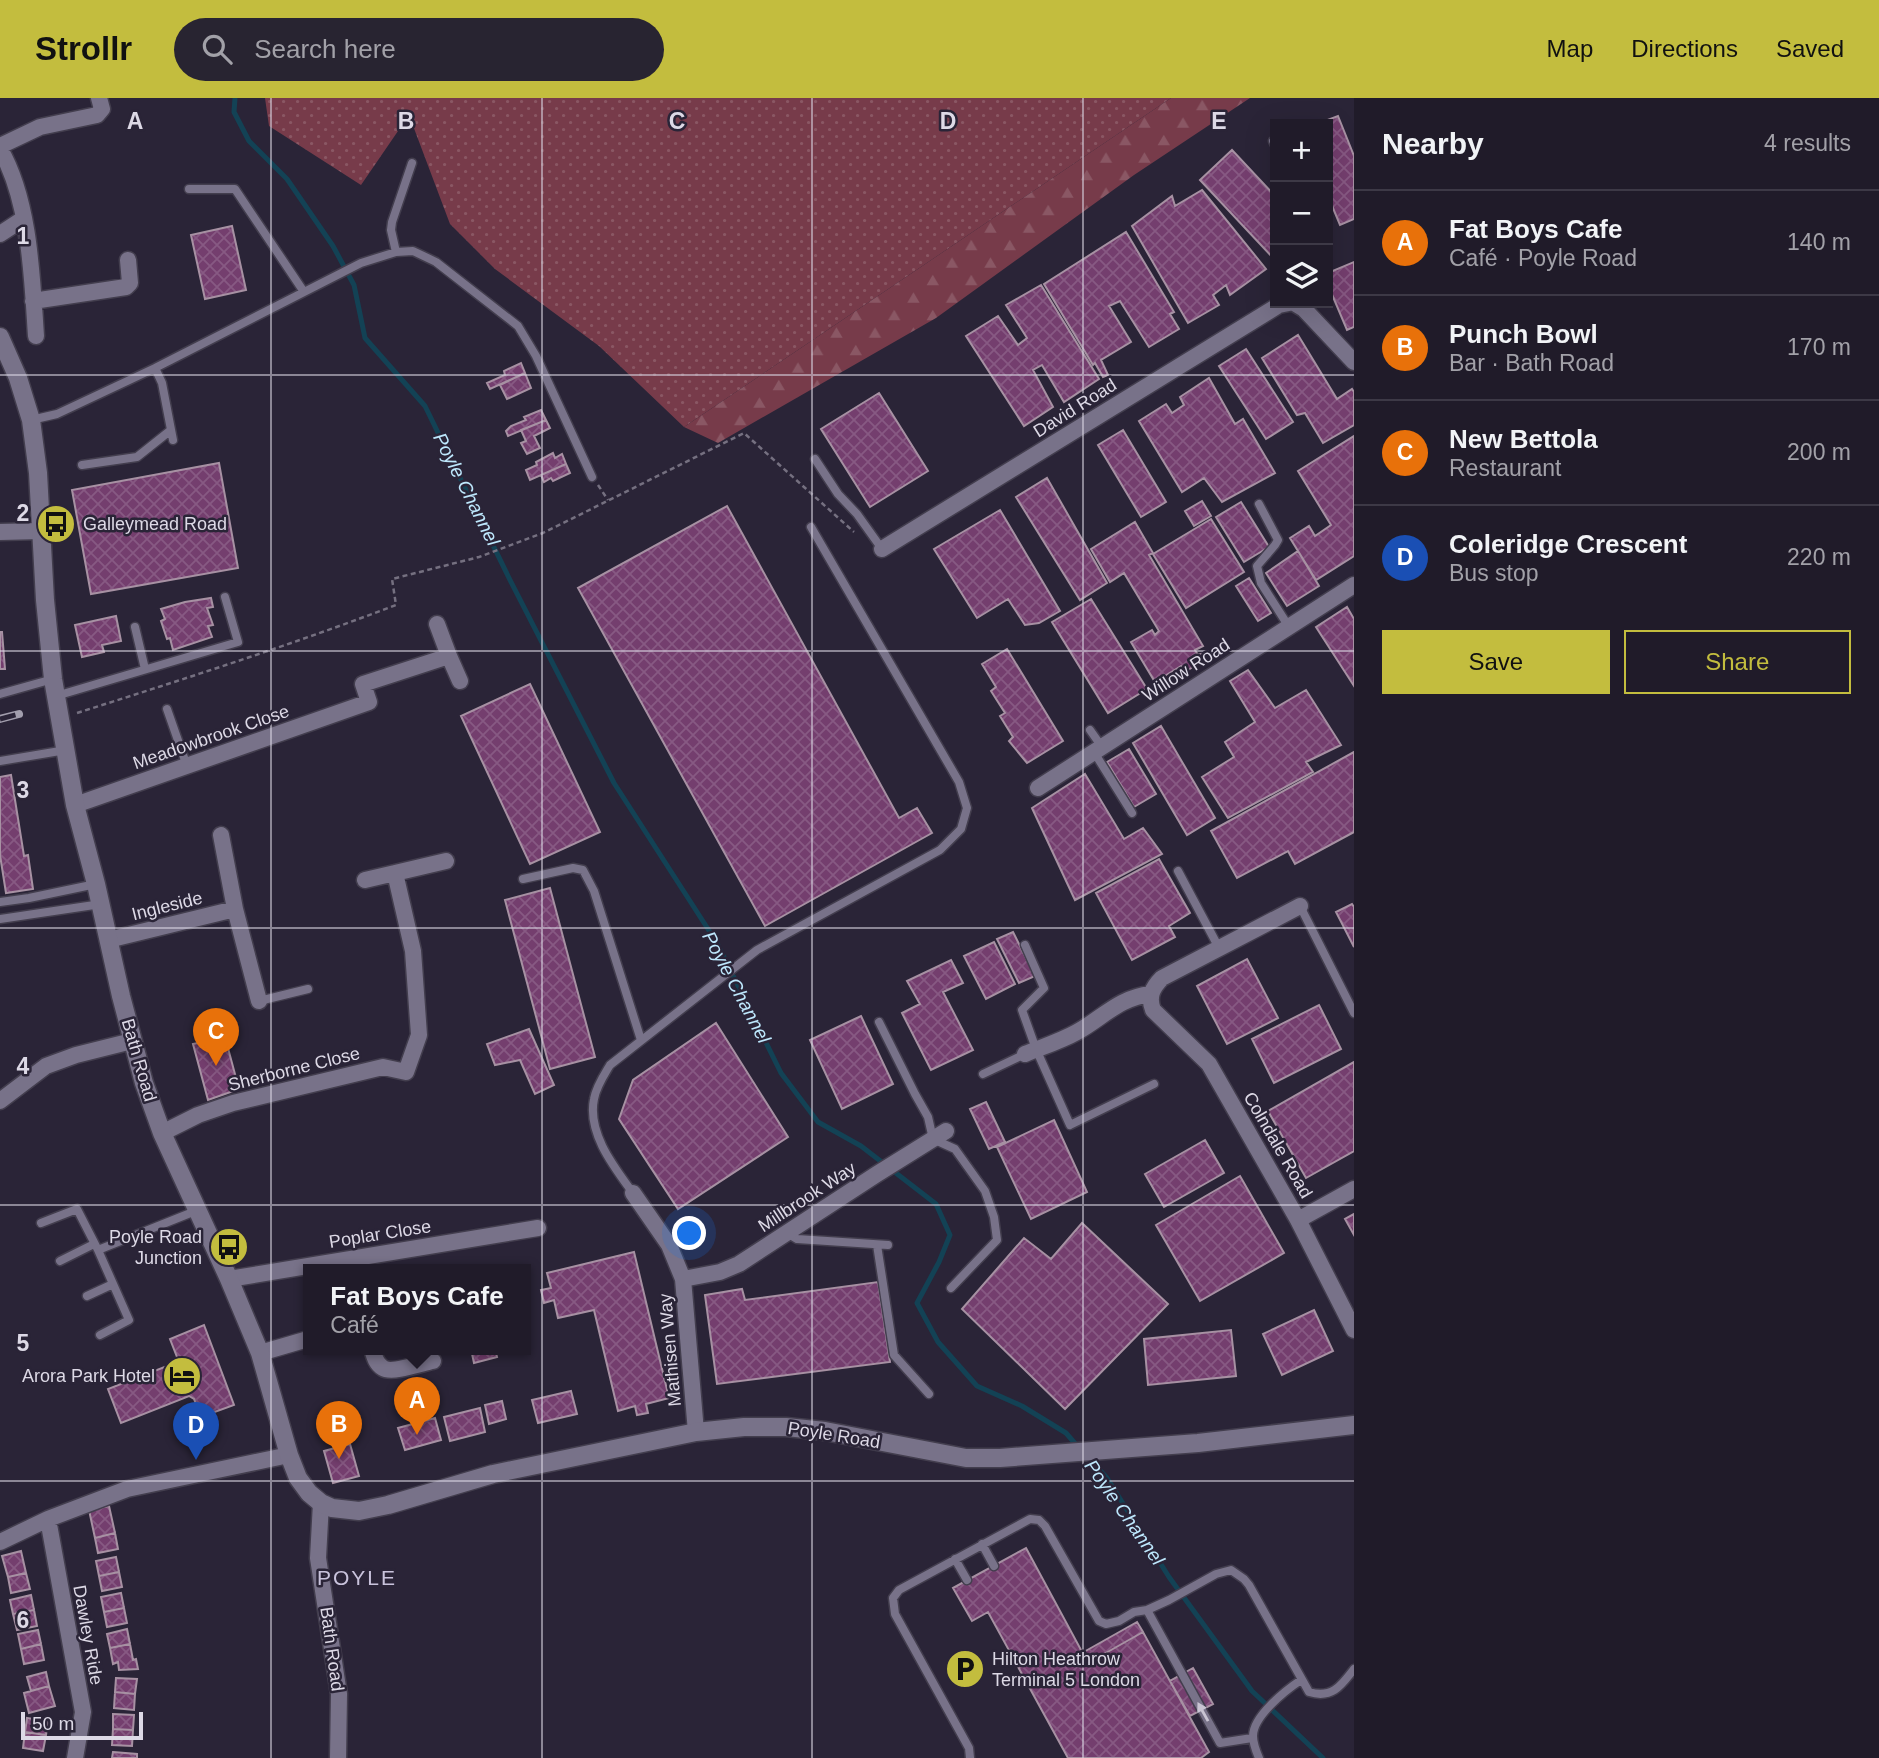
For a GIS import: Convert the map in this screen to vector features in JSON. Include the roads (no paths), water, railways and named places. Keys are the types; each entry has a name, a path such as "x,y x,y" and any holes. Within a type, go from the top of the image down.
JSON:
{"street":[{"path":"36,336 31,270 20,195 0,148 40,127 97,115 102,109 99,98"},
{"path":"0,234 23,219"},
{"path":"33,301 126,287 130,283 128,260"},
{"name":"David Road","path":"883,549 1274,308"},
{"path":"1302,308 1354,362"},
{"name":"Bath Road","path":"0,337 18,378 31,420 38,473 45,600 54,687 75,805 132,1041 162,1133 260,1353 298,1478 321,1503 318,1558 339,1694 338,1758"},
{"path":"0,532 41,531"},
{"name":"Willow Road","path":"1038,788 1354,585"},
{"path":"437,624 460,681"},
{"name":"Meadowbrook Close","path":"75,805 187,766 362,711 369,702 363,684 449,656"},
{"path":"221,835 235,909 259,1001"},
{"path":"365,880 446,861"},
{"name":"Sherborne Close","path":"162,1133 198,1115 233,1103 383,1067 406,1072 419,1035 413,951 395,873"},
{"path":"1030,1052 1076,1033 1111,1007 1138,995 1151,994 1153,986 1162,978 1300,906"},
{"name":"Ingleside","path":"108,940 235,909"},
{"name":"Colndale Road","path":"1151,994 1150,1003 1153,1010 1209,1064 1298,1220 1354,1330"},
{"path":"0,1101 46,1066 76,1055 132,1041"},
{"name":"Millbrook Way","path":"683,1279 729,1268 940,1135"},
{"path":"1298,1220 1354,1188"},
{"name":"Mathisen Way","path":"634,1194 669,1245 683,1279 696,1432"},
{"name":"Poplar Close","path":"320,1264 538,1228"},
{"name":"Poplar Close","path":"229,1279 303,1267"},
{"path":"260,1353 303,1341"},
{"path":"374,1355 383,1368 390,1371 433,1360"},
{"name":"Poyle Road","path":"321,1503 332,1508 359,1511 493,1474 696,1432 744,1427 791,1427 857,1436 895,1446 966,1458 1035,1457 1198,1443 1354,1425"},
{"path":"0,1542 48,1519 127,1489 289,1455"},
{"name":"Dawley Ride","path":"48,1519 83,1712 75,1758"}],"lane":[{"path":"396,252 392,222 412,163"},
{"path":"189,189 235,189 304,292"},
{"path":"31,420 57,414 155,368 360,263 396,252 413,251 436,262 517,326 536,356 592,477"},
{"path":"155,368 162,383 173,440"},
{"path":"82,465 137,457 171,430"},
{"path":"815,459 838,494 883,549"},
{"path":"1259,504 1278,540 1257,566 1261,583 1289,627"},
{"path":"634,1194 602,1144 594,1121 594,1099 610,1065 757,950 940,850 961,829 967,808 959,782 811,527"},
{"path":"0,694 54,687 145,669 238,642 225,597"},
{"path":"135,628 145,669"},
{"path":"167,709 187,766"},
{"path":"1090,730 1132,813"},
{"path":"0,761 66,750"},
{"path":"523,880 572,868 583,870 594,891 641,1040"},
{"path":"1178,870 1219,948"},
{"path":"0,902 96,884"},
{"path":"0,919 101,904"},
{"path":"1300,906 1354,1013"},
{"path":"1025,945 1044,988 1022,1010 1030,1052 1070,1125 1154,1084"},
{"path":"259,1001 308,989"},
{"path":"879,1023 928,1117 940,1135 967,1164 985,1191 994,1217 997,1240 951,1288"},
{"path":"983,1074 1030,1052"},
{"path":"41,1223 77,1209 129,1320 100,1335"},
{"path":"60,1261 198,1210"},
{"path":"788,1233 797,1239 888,1245"},
{"path":"877,1245 894,1356 929,1394"},
{"path":"87,1296 113,1284"},
{"path":"969,1753 895,1614 893,1598 899,1590 1030,1519 1039,1520 1045,1526 1098,1621 1106,1624 1119,1621 1135,1612 1147,1610 1169,1600 1216,1574 1231,1570 1244,1579 1309,1692 1318,1695 1332,1693 1354,1669"},
{"path":"982,1544 994,1566"},
{"path":"956,1559 967,1580"},
{"path":"1147,1610 1220,1743 1252,1738"},
{"path":"1259,1758 1252,1738 1254,1728 1281,1694 1301,1680"}],"waterway":[{"name":"Poyle Channel","path":"235,98 234,112 249,141 287,179 333,246 354,285 365,338 425,406 614,783 717,943 781,1073 818,1122 861,1146 936,1204 950,1235 917,1303 938,1342 977,1386 1022,1406 1066,1433 1079,1448"},
{"name":"Poyle Channel","path":"1086,1455 1107,1478 1169,1577 1252,1691 1323,1758"}],"railway":[{"path":"0,719 19,714"}],"place":[{"name":"Galleymead Road","path":"56,524"},
{"name":"New Bettola","path":"216,1066"},
{"name":"Poyle Road Junction","path":"229,1247"},
{"name":"Arora Park Hotel","path":"182,1376"},
{"name":"Fat Boys Cafe","path":"417,1435"},
{"name":"Punch Bowl","path":"339,1459"},
{"name":"Coleridge Crescent","path":"196,1460"},
{"name":"Hilton Heathrow Terminal 5 London","path":"965,1669"}],"district":[{"name":"POYLE","path":"357,1578"}]}
